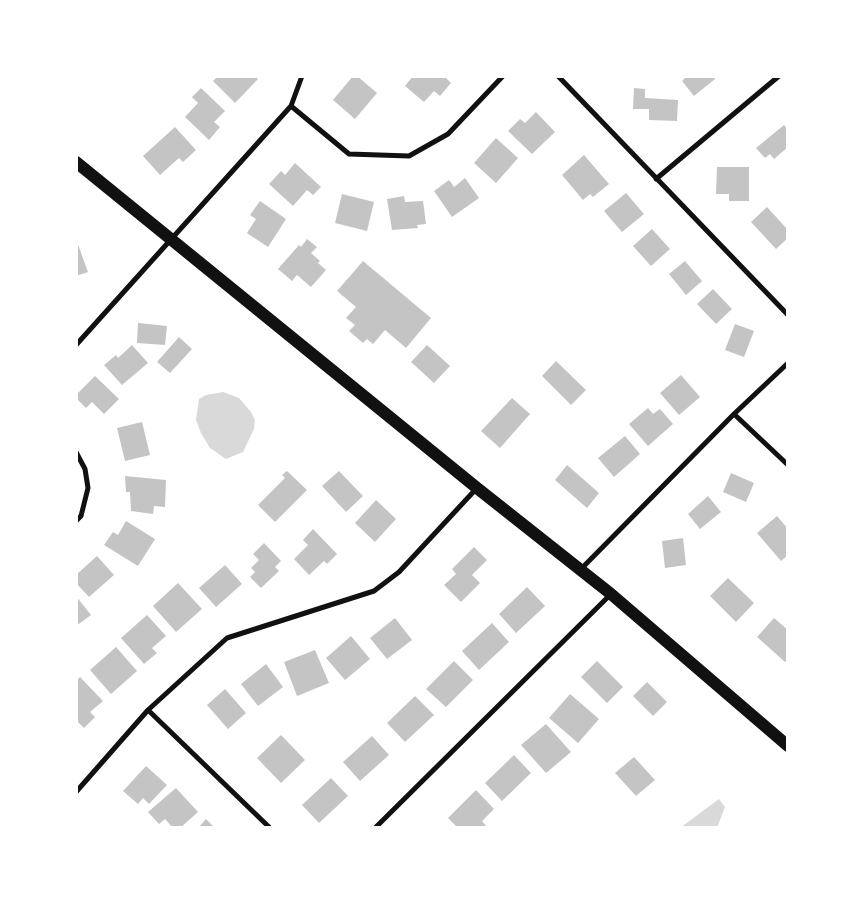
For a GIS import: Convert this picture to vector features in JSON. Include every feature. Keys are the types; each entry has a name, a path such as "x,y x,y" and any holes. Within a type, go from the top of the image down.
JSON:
{"main road":[{"path":"76,162 477,488 611,594 788,746"}],"street":[{"path":"76,345 291,106 302,76"},
{"path":"291,106 349,154 409,156 448,134 503,76"},
{"path":"558,76 788,315"},
{"path":"656,179 779,76"},
{"path":"581,570 734,414 788,363"},
{"path":"734,414 788,464"},
{"path":"76,452 85,468 88,488 81,516 76,521"},
{"path":"76,792 148,710 227,638 374,591 399,572 477,488"},
{"path":"375,828 611,594"},
{"path":"148,710 270,828"}],"shaded area":[{"path":"223,392 239,398 255,420 254,429 243,452 226,459 210,448 196,420 199,399 206,395"},
{"path":"719,799 725,807 717,828 680,828"}],"building":[{"path":"218,76 255,76 258,79 235,103 213,81"},
{"path":"353,76 357,76 377,93 355,119 333,100"},
{"path":"413,76 444,76 451,83 440,96 434,91 424,102 405,86"},
{"path":"687,76 713,76 715,79 694,96 682,81"},
{"path":"201,88 225,111 214,122 220,127 209,140 185,117 198,103 192,97"},
{"path":"634,88 645,89 645,98 678,100 677,121 649,120 649,109 633,109"},
{"path":"536,112 555,132 532,154 508,131 520,119 525,123"},
{"path":"784,125 788,130 788,147 774,159 770,154 765,158 756,148"},
{"path":"175,127 196,150 183,162 179,158 160,175 143,156"},
{"path":"496,138 518,158 496,183 474,163"},
{"path":"584,155 609,184 593,197 590,194 583,200 562,175"},
{"path":"295,163 321,187 313,195 307,190 293,206 269,184 281,171 285,175"},
{"path":"717,167 749,167 749,201 729,201 729,194 716,194"},
{"path":"465,178 479,198 452,217 434,191 449,180 454,187"},
{"path":"626,193 644,214 622,232 604,211"},
{"path":"342,194 374,202 367,231 335,223"},
{"path":"404,196 405,202 423,201 426,224 417,225 418,228 392,230 387,199"},
{"path":"260,201 286,219 268,247 247,233 256,219 250,215"},
{"path":"767,207 788,230 788,238 776,249 751,222"},
{"path":"652,229 670,249 651,266 633,246"},
{"path":"76,239 88,272 76,276"},
{"path":"307,239 317,247 311,253 326,270 311,287 297,275 292,281 278,269 299,245 301,247"},
{"path":"363,261 431,318 406,348 385,330 373,344 367,339 363,343 349,331 355,325 346,318 356,307 337,291"},
{"path":"685,261 702,281 686,295 669,274"},
{"path":"713,289 732,309 716,324 697,304"},
{"path":"138,323 167,326 165,345 137,343"},
{"path":"735,324 754,331 744,357 725,350"},
{"path":"179,337 192,349 170,373 157,362"},
{"path":"132,345 148,363 122,385 104,365 116,355 118,358"},
{"path":"427,345 450,366 434,383 411,362"},
{"path":"556,361 586,390 571,405 542,376"},
{"path":"681,375 700,397 679,415 660,393"},
{"path":"95,376 119,399 104,414 92,402 86,408 76,398 76,395"},
{"path":"512,398 530,414 500,448 481,431"},
{"path":"648,408 653,414 660,409 673,424 648,446 629,424"},
{"path":"142,422 150,455 125,461 117,428"},
{"path":"625,436 640,454 614,477 598,458"},
{"path":"567,465 599,493 587,508 555,480"},
{"path":"287,471 307,490 275,522 258,505 285,478 282,475"},
{"path":"339,471 363,496 346,512 322,486"},
{"path":"731,473 754,483 746,502 723,492"},
{"path":"125,476 166,480 165,507 154,506 153,514 131,511 130,492 126,492"},
{"path":"708,496 721,512 700,529 688,514"},
{"path":"376,500 396,519 375,542 355,523"},
{"path":"777,516 788,529 788,555 781,561 757,533"},
{"path":"126,521 155,539 138,566 104,545 113,532 118,535"},
{"path":"313,529 337,554 327,564 324,561 309,575 294,559 308,545 303,540"},
{"path":"683,538 686,565 665,568 662,541"},
{"path":"264,543 281,561 275,567 279,571 261,588 250,577 255,572 251,568 259,560 253,554"},
{"path":"474,547 487,560 472,575 480,583 461,602 444,585 456,574 452,569"},
{"path":"97,556 114,575 89,597 76,583 76,575"},
{"path":"225,565 242,584 216,607 199,588"},
{"path":"728,578 754,603 736,622 710,596"},
{"path":"178,583 202,609 176,632 153,606"},
{"path":"527,587 545,606 516,633 499,614"},
{"path":"76,596 91,615 76,626"},
{"path":"147,615 166,636 152,648 157,653 144,664 121,638"},
{"path":"395,618 412,640 387,659 370,638"},
{"path":"774,618 788,630 788,659 785,662 757,637"},
{"path":"492,623 509,642 479,670 462,651"},
{"path":"351,636 370,659 345,680 326,658"},
{"path":"116,647 137,671 111,694 90,670"},
{"path":"315,650 329,683 297,696 284,662"},
{"path":"454,661 473,680 446,707 426,689"},
{"path":"597,661 623,687 607,703 581,677"},
{"path":"266,664 283,687 258,706 241,684"},
{"path":"80,677 103,701 90,712 95,717 84,728 76,720 76,681"},
{"path":"647,682 667,702 653,716 633,696"},
{"path":"225,689 246,713 228,729 207,705"},
{"path":"570,694 599,719 578,743 549,718"},
{"path":"415,696 434,715 405,742 387,723"},
{"path":"546,724 571,752 546,773 521,745"},
{"path":"281,735 305,760 281,783 257,758"},
{"path":"372,736 389,755 360,781 343,762"},
{"path":"514,755 531,773 502,801 485,783"},
{"path":"634,757 655,780 636,796 615,773"},
{"path":"146,766 167,785 149,804 143,798 138,804 123,791"},
{"path":"331,778 348,796 319,823 302,805"},
{"path":"176,788 198,812 180,828 173,828 165,819 159,824 148,812"},
{"path":"476,790 494,809 482,821 487,827 458,828 448,818"},
{"path":"206,819 215,828 198,828"}]}
